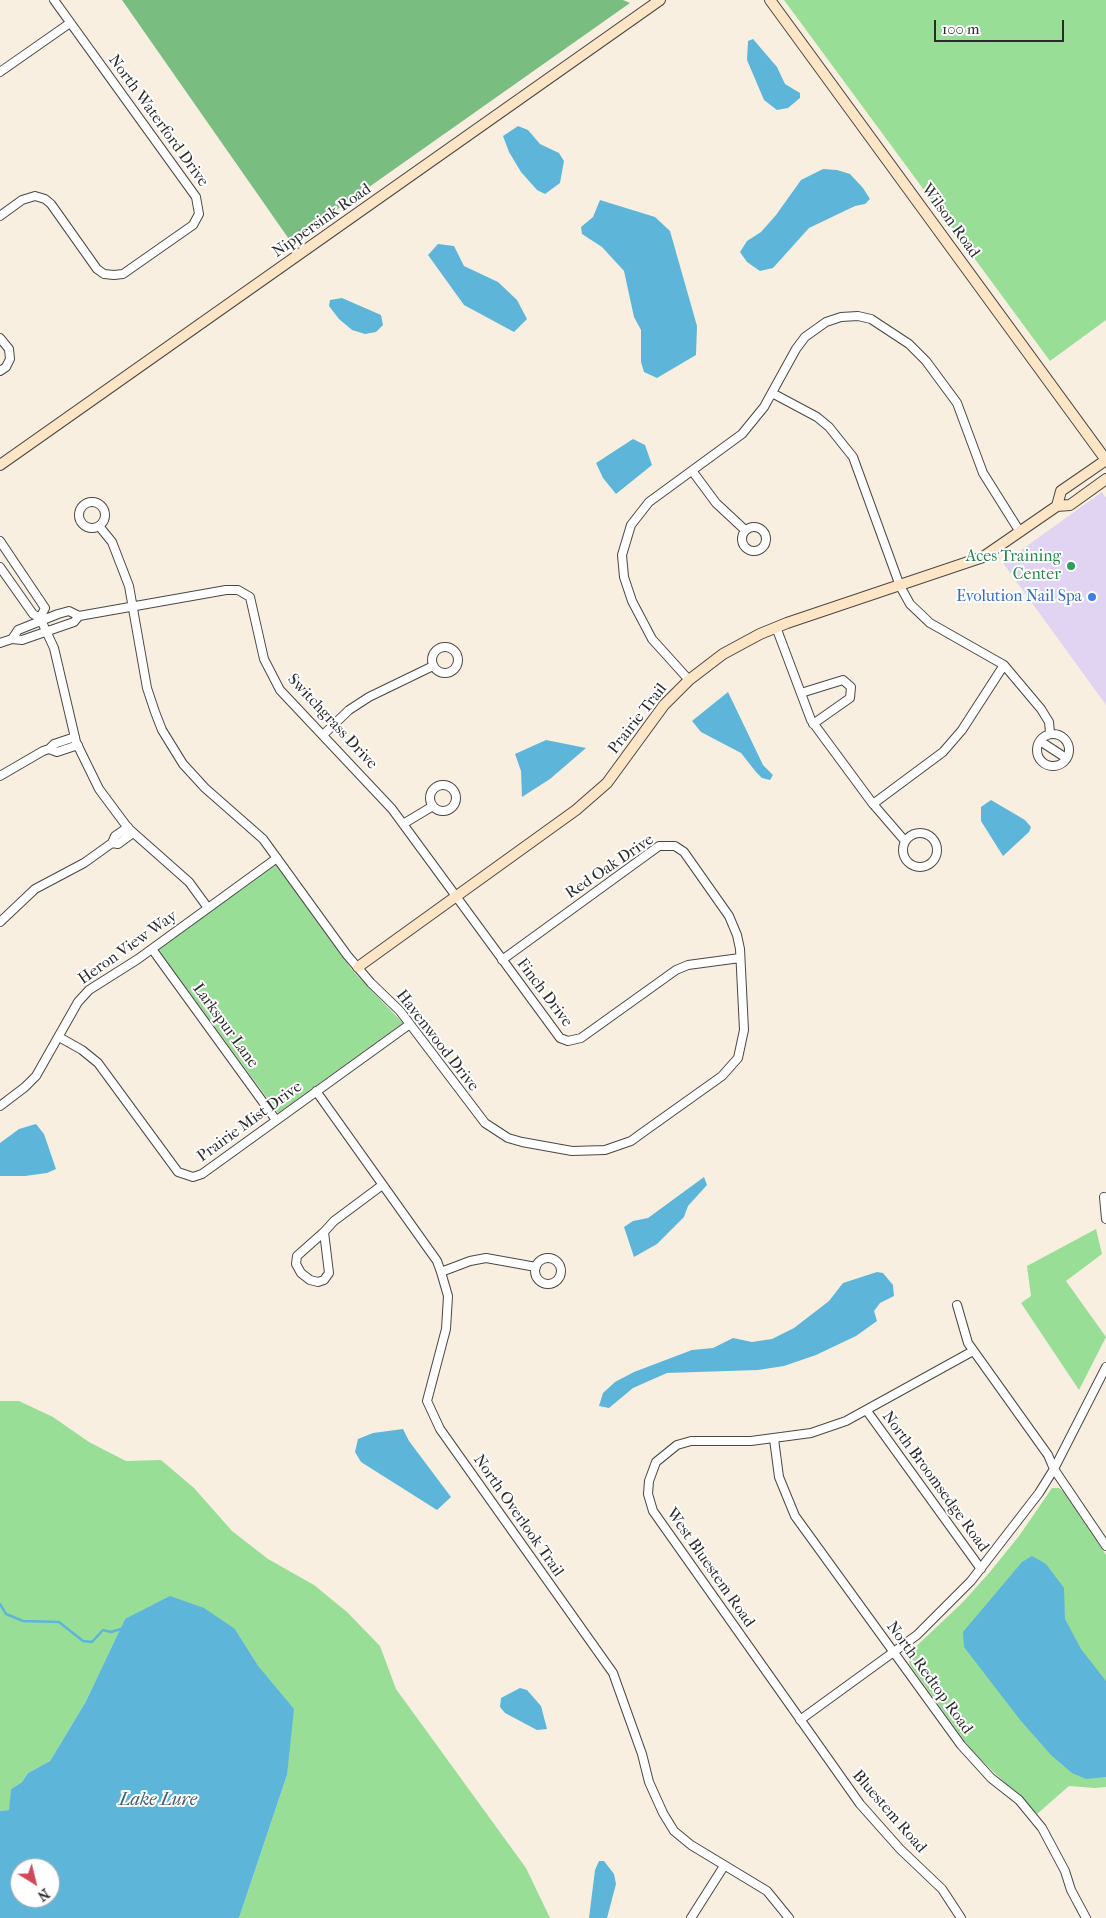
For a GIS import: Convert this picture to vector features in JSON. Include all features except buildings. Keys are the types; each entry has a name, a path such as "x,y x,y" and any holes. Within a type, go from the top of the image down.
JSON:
{"street":[{"name":"North Waterford Drive","path":"0,216 22,200 35,196 45,199 51,204 97,269 104,274 123,274 193,225 199,214 199,204 196,197 54,0"},
{"name":"Nippersink Road","path":"0,465 660,0"},
{"name":"Wilson Road","path":"770,0 1106,460"},
{"path":"0,72 70,23"},
{"path":"689,680 662,651 642,622 632,601 624,577 622,555 631,525 649,502 693,472 742,434 764,407 796,349 814,329 826,322 841,317 858,316 871,319 909,344 926,360 958,403 983,473 1020,532"},
{"path":"0,338 6,345 10,359 6,367 0,371"},
{"path":"772,393 817,417 829,427 852,457 900,586 910,604 920,615 1004,665 1042,710 1049,722 1050,733"},
{"path":"1056,506 1061,491 1106,460"},
{"path":"693,472 716,503 745,530"},
{"name":"Prairie Trail","path":"358,967 576,810 607,783 664,705 689,680 722,654 776,627 983,557 1056,506 1070,504 1106,480"},
{"name":"Havenwood Drive","path":"99,526 112,542 120,558 133,607 148,688 162,730 183,764 205,788 263,839 358,967 410,1024 485,1123 508,1138 572,1151 605,1150 630,1141 722,1076 731,1067 742,1048 744,1030 740,958"},
{"path":"0,541 45,608 41,620"},
{"path":"0,567 33,614 41,620 47,632 54,648 76,741 99,788 130,830 189,882 208,908"},
{"name":"Switchgrass Drive","path":"79,616 226,590 238,590 245,593 253,604 264,659 272,676 290,702 324,734 378,792 456,896"},
{"path":"0,643 12,639 22,640 47,632 74,622 79,616 69,611 41,620 18,630 12,639"},
{"path":"776,627 813,724 873,804 905,841"},
{"path":"873,804 943,752 962,730 1004,665"},
{"path":"324,734 349,710 369,697 433,666"},
{"path":"801,693 843,680 851,687 850,698 813,724"},
{"path":"1050,733 1059,734 1067,740 1069,750 1066,758 1056,766 1042,763 1037,754 1040,740 1050,733"},
{"path":"1040,740 1066,758"},
{"path":"0,776 49,749 56,752 76,741"},
{"path":"403,824 433,806"},
{"path":"0,922 35,889 84,863 112,843 118,844 130,830"},
{"path":"925,833 930,836 934,840 937,850 933,860 924,866 918,867 908,862 903,852 905,841 914,834 925,833"},
{"name":"Red Oak Drive","path":"502,960 659,846 667,845 684,852 729,916 736,935 740,958"},
{"name":"Heron View Way","path":"0,1106 36,1076 78,1002 89,990 152,949 277,858"},
{"name":"Finch Drive","path":"456,896 556,1035 568,1041 582,1038 676,970 688,965 740,958"},
{"name":"Larkspur Lane","path":"152,949 276,1120"},
{"name":"Prairie Mist Drive","path":"59,1037 82,1050 98,1063 178,1172 194,1177 202,1174 410,1024"},
{"name":"North Overlook Trail","path":"316,1092 381,1186 437,1261 448,1296 446,1329 427,1400 437,1422 613,1673 642,1754 649,1782 666,1819 674,1831 691,1845 767,1891 789,1918"},
{"path":"324,1232 329,1273 324,1280 318,1282 310,1280 301,1273 296,1264 297,1256 334,1221 381,1186"},
{"path":"1104,1197 1106,1219"},
{"path":"441,1272 470,1261 486,1258 536,1267"},
{"path":"957,1304 968,1343 1048,1455 1054,1469 1106,1546"},
{"name":"West Bluestem Road","path":"800,1720 653,1511 648,1494 648,1481 656,1462 677,1445 691,1441 774,1439 811,1433 846,1421 974,1352"},
{"path":"800,1720 894,1653 932,1621 981,1570 1007,1538 1054,1469 1105,1369"},
{"name":"North Broomsedge Road","path":"866,1411 981,1570"},
{"name":"North Redtop Road","path":"774,1439 779,1477 795,1516 961,1745 991,1778 1019,1800 1042,1828 1065,1871 1071,1890 1086,1918"},
{"name":"Bluestem Road","path":"800,1720 860,1804 907,1856 942,1889 961,1918"},
{"path":"691,1918 724,1866"}],"shaded area":[{"path":"1102,492 1106,498 1106,705 1003,563"}],"green space":[{"path":"122,0 623,0 630,3 291,242"},
{"path":"784,0 1106,0 1106,320 1050,361"},
{"path":"276,865 353,971 403,1023 278,1113 158,949"},
{"path":"1096,1229 1102,1254 1066,1281 1106,1337 1079,1390 1021,1303 1031,1296 1027,1266"},
{"path":"0,1401 19,1401 53,1417 89,1442 126,1461 161,1460 194,1488 232,1531 268,1559 314,1585 347,1612 380,1646 396,1689 526,1868 550,1918 239,1918 287,1775 259,1667 235,1629 125,1619 85,1703 50,1761 28,1773 22,1782 11,1789 10,1810 0,1811"},
{"path":"1052,1488 1059,1488 1064,1492 1106,1555 1106,1787 1069,1786 1037,1814 971,1750 910,1665 907,1655 963,1602 989,1573 1019,1536"}],"water":[{"path":"753,39 777,67 785,84 800,93 800,98 788,108 777,110 764,100 747,60 748,41"},
{"path":"518,126 528,130 540,144 559,153 564,161 560,183 545,194 537,190 521,172 509,152 503,136"},
{"path":"823,169 837,170 850,174 870,199 865,204 855,206 809,228 773,268 760,271 747,262 740,252 747,241 761,232 776,215 801,180"},
{"path":"600,200 655,217 670,231 697,326 696,355 657,378 644,372 641,362 641,330 634,317 624,271 602,247 582,234 581,227 593,217"},
{"path":"438,244 454,246 464,266 498,282 517,300 527,319 514,332 464,305 428,255"},
{"path":"342,298 381,315 383,325 376,332 365,334 352,330 339,319 329,306 330,300"},
{"path":"633,439 645,445 652,465 616,494 603,478 596,463"},
{"path":"728,692 763,765 773,775 770,780 762,778 741,753 701,732 692,721"},
{"path":"546,740 586,748 550,779 522,797 521,771 515,754"},
{"path":"991,800 1025,820 1031,827 1029,832 1003,856 981,821 981,807"},
{"path":"36,1124 44,1134 56,1169 47,1173 25,1176 0,1176 0,1143 19,1129"},
{"path":"704,1177 707,1185 688,1206 684,1217 657,1244 634,1257 624,1227 633,1221 648,1218"},
{"path":"877,1272 883,1273 893,1285 894,1296 880,1303 874,1311 877,1321 856,1336 816,1355 784,1366 758,1370 667,1373 633,1388 609,1408 599,1406 603,1393 615,1382 634,1372 692,1350 713,1348 733,1338 752,1342 772,1339 794,1328 829,1301 843,1283"},
{"path":"403,1429 409,1441 451,1497 437,1510 361,1462 355,1452 358,1439 373,1433"},
{"path":"1032,1556 1046,1564 1064,1588 1065,1619 1081,1649 1106,1681 1106,1777 1086,1779 1072,1773 1051,1755 1021,1721 964,1647 963,1632 1022,1562"},
{"name":"Lake Lure","path":"170,1596 204,1608 235,1629 259,1667 294,1709 287,1775 239,1918 0,1918 0,1811 9,1810 11,1789 22,1782 28,1773 50,1761 85,1703 125,1619"},
{"path":"520,1688 527,1690 541,1706 547,1729 537,1730 505,1713 500,1707 501,1698"},
{"path":"599,1861 604,1861 614,1874 616,1884 607,1918 589,1918 595,1870"}],"waterway":[{"path":"0,1604 6,1614 23,1621 59,1622 83,1641 92,1642 103,1630 111,1632 121,1629"}],"place":[{"name":"Aces Training Center","path":"1071,566"},
{"name":"Evolution Nail Spa","path":"1092,597"}]}
